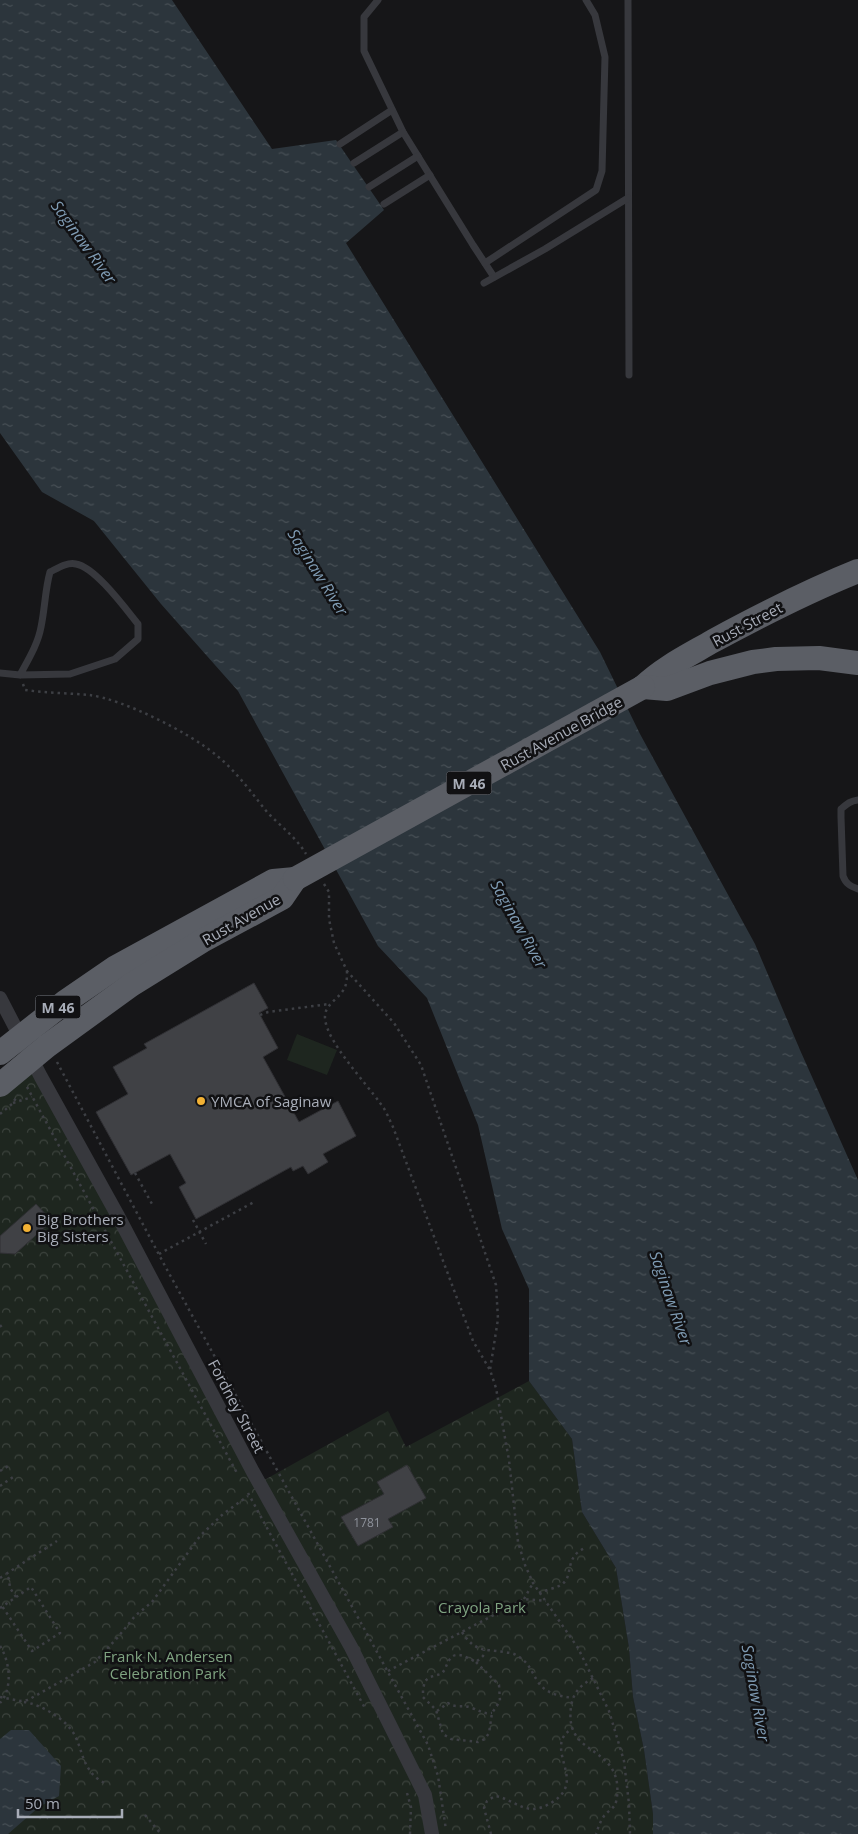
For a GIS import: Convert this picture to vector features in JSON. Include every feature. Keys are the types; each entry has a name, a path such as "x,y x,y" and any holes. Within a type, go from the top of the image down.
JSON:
{"highway":[{"name":"Rust Street","path":"643,687 658,672 739,628 804,594 858,571"},
{"path":"643,687 667,689 710,673 753,662 776,659 819,658 858,663"},
{"name":"Rust Avenue Bridge","path":"295,879 643,687"},
{"name":"Rust Avenue","path":"0,1053 65,1002 136,955 273,881 295,879"},
{"name":"Rust Avenue","path":"6,1094 79,1023 154,970 202,941 282,898 295,879"}],"street":[{"name":"Fordney Street","path":"0,998 20,1037 42,1057 118,1216 253,1472 352,1647 425,1794 432,1834"}],"lane":[{"path":"378,0 364,17 364,51 403,132 494,277"},
{"path":"484,263 596,190 602,171 605,57 595,15 586,0"},
{"path":"628,0 629,375"},
{"path":"340,144 392,110"},
{"path":"354,163 403,132"},
{"path":"369,186 418,156"},
{"path":"384,204 430,175"},
{"path":"484,282 545,249 628,198"},
{"path":"0,673 20,675 70,674 116,659 138,639 138,624 93,572 76,564 65,565 50,572 45,588 41,628 20,675"},
{"path":"858,800 851,801 841,809 843,876 849,886 858,889"}],"path":[{"path":"20,675 25,690 48,694 90,695 119,702 176,729 215,754 234,772 277,823 300,844 310,860"},
{"path":"319,876 329,892 329,919 334,943 348,971 394,1023 421,1065 496,1285 498,1319 490,1370"},
{"path":"260,1015 268,1012 330,1004 338,998 345,986 348,971"},
{"path":"330,1004 325,1018 328,1029 335,1044 382,1105 393,1127 473,1341 490,1370 496,1388 509,1460 518,1542 533,1583 578,1648 609,1711 624,1761 630,1834"},
{"path":"42,1057 70,1086 159,1254 428,1745 438,1776 447,1834"},
{"path":"6,1094 27,1086 239,1478"},
{"path":"6,1094 32,1097"},
{"path":"0,1114 6,1094"},
{"path":"135,1173 152,1204"},
{"path":"159,1254 254,1202"},
{"path":"193,1220 206,1244"},
{"path":"0,1325 4,1330"},
{"path":"0,1471 10,1465"},
{"path":"0,1486 16,1475"},
{"path":"246,1490 368,1713"},
{"path":"20,1701 28,1700 94,1662 118,1638 135,1616 152,1602 200,1536 223,1514 249,1496"},
{"path":"0,1578 57,1541"},
{"path":"539,1593 558,1587 566,1580 570,1571 570,1561 576,1552 584,1548"},
{"path":"6,1574 9,1579 10,1588 16,1597"},
{"path":"388,1671 524,1599 533,1583"},
{"path":"31,1588 60,1633 32,1651 1,1607 31,1588"},
{"path":"524,1599 546,1601"},
{"path":"462,1632 469,1643 484,1650 514,1654 525,1661 532,1669 538,1682 545,1689 557,1696 572,1698"},
{"path":"0,1646 7,1661 8,1678 0,1703"},
{"path":"476,1662 483,1656 484,1650"},
{"path":"454,1656 463,1656 476,1662 500,1685 500,1701 492,1713 489,1733 486,1739 478,1742 451,1740 441,1729 437,1711 423,1697 425,1682 430,1677 441,1674 450,1658 454,1656"},
{"path":"593,1678 582,1684 572,1698 570,1722 580,1742 603,1758 617,1779 614,1805 604,1816 596,1834"},
{"path":"2,1698 40,1706 66,1725 75,1734 81,1754 91,1772 106,1784"},
{"path":"437,1711 448,1703 453,1707 472,1707 483,1714 492,1713"},
{"path":"491,1834 484,1808 487,1801 495,1796 504,1797 523,1808 534,1809 546,1806 564,1792 567,1769 561,1748 562,1740 565,1734 572,1728"},
{"path":"405,1788 411,1807 410,1834"},
{"path":"145,1815 161,1834"}],"green space":[{"path":"297,1034 337,1050 327,1075 287,1060"},
{"name":"Frank N. Andersen Celebration Park","path":"32,1058 259,1483 388,1411 406,1447 529,1381 572,1439 582,1512 616,1568 629,1648 633,1697 644,1750 653,1814 653,1834 0,1834 0,1085"}],"water":[{"name":"Saginaw River","path":"0,0 172,0 272,149 336,140 384,210 346,243 600,652 640,734 755,944 858,1180 858,1834 653,1834 653,1814 644,1750 633,1697 629,1648 616,1568 582,1512 572,1439 529,1381 529,1289 502,1229 478,1125 427,998 378,946 238,691 161,604 94,521 42,492 0,433"},
{"path":"11,1730 29,1730 61,1766 59,1796 39,1807 8,1834 0,1834 0,1739"}],"building":[{"name":"YMCA of Saginaw","path":"254,983 268,1008 259,1013 278,1048 263,1057 299,1122 338,1101 356,1136 323,1154 328,1162 308,1174 303,1166 293,1171 291,1167 196,1219 179,1187 186,1183 170,1154 131,1175 96,1112 128,1094 113,1067 147,1048 144,1044"},
{"name":"Big Brothers Big Sisters","path":"36,1204 52,1221 15,1254 0,1253 0,1236"},
{"path":"407,1465 426,1498 388,1519 393,1527 358,1546 341,1517 384,1494 377,1482"}],"place":[{"name":"YMCA of Saginaw","path":"201,1101"},
{"name":"Big Brothers Big Sisters","path":"27,1228"}],"park label":[{"name":"Crayola Park","path":"482,1607"}]}
